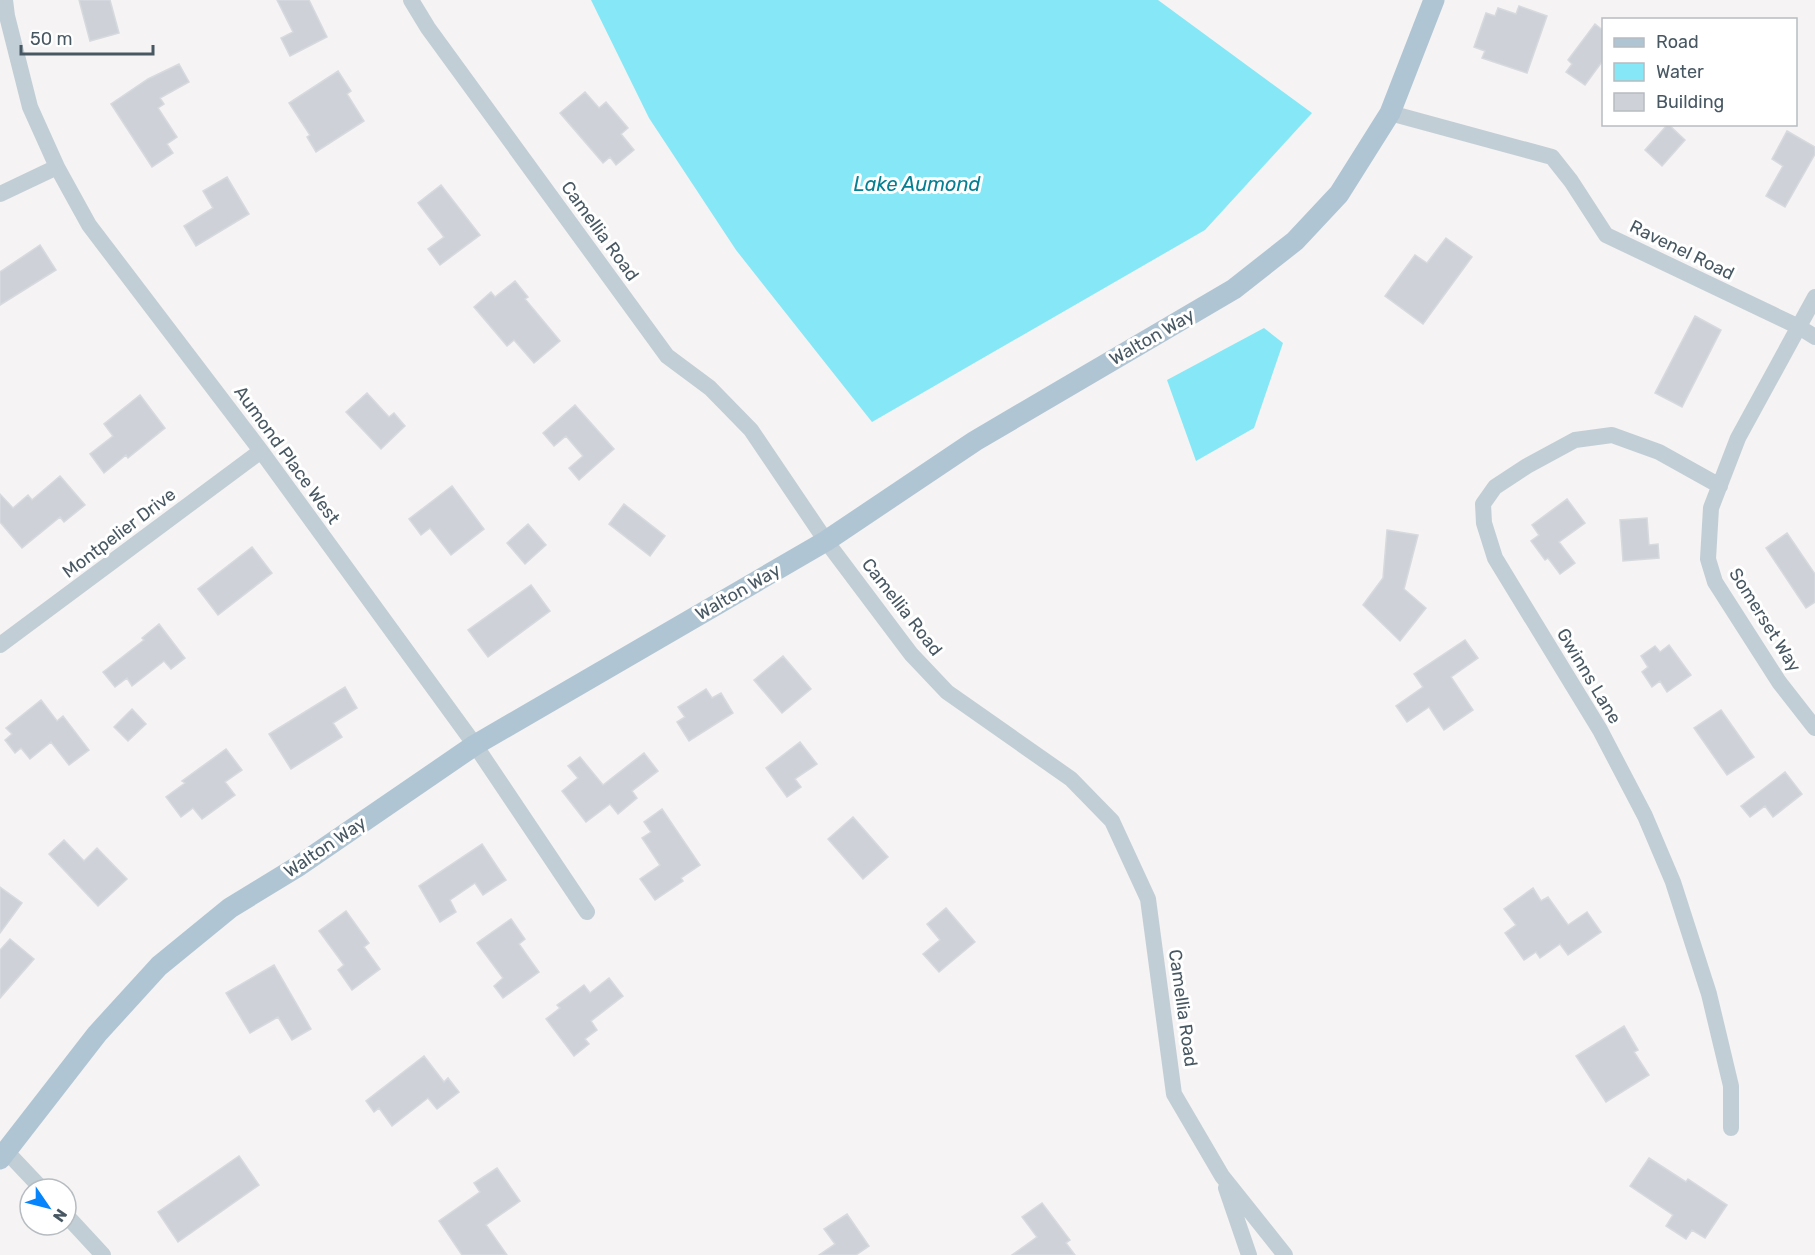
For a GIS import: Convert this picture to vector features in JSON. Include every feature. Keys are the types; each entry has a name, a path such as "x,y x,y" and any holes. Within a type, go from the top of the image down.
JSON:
{"main road":[{"name":"Walton Way","path":"3,1154 97,1034 159,966 230,908 297,867 475,745 826,541 975,441 1233,289 1295,241 1338,194 1390,113 1434,0"}],"street":[{"name":"Aumond Place West","path":"4,0 30,107 57,167 88,225 147,299 261,451 475,745 587,912"},
{"name":"Camellia Road","path":"411,0 428,28 666,356 710,388 751,430 826,541 911,654 947,692 1071,779 1112,821 1148,899 1174,1094 1222,1176 1285,1255"},
{"name":"Ravenel Road","path":"1390,113 1552,157 1571,181 1606,235 1799,327 1815,337"},
{"path":"0,194 57,167"},
{"name":"Somerset Way","path":"1815,297 1738,438 1711,508 1708,559 1715,582 1779,682 1815,728"},
{"name":"Gwinns Lane","path":"1720,486 1659,452 1612,435 1575,440 1527,466 1495,487 1483,504 1484,523 1495,558 1600,730 1645,816 1673,882 1709,994 1731,1086 1731,1128"},
{"name":"Montpelier Drive","path":"0,645 261,451"},
{"path":"3,1154 29,1177"},
{"path":"1222,1176 1249,1255"},
{"path":"78,1228 103,1255"}],"water":[{"name":"Lake Aumond","path":"591,0 1158,0 1312,113 1205,230 872,422 736,250 649,118"},
{"path":"1264,328 1283,343 1254,428 1196,461 1167,380"}],"building":[{"path":"79,0 110,0 119,33 90,41"},
{"path":"277,0 309,0 327,37 290,56 281,38 293,32"},
{"path":"1519,6 1547,16 1527,73 1482,58 1485,51 1474,47 1486,13 1495,16 1498,8 1516,14"},
{"path":"1595,24 1602,29 1602,62 1585,85 1566,72 1572,64 1568,60"},
{"path":"179,64 189,82 160,98 164,104 158,108 177,137 167,144 173,153 152,167 111,104 148,79"},
{"path":"338,71 351,91 347,94 364,121 316,152 307,137 310,135 289,103"},
{"path":"585,92 599,108 606,102 628,128 621,134 634,150 616,165 610,157 603,163 560,113"},
{"path":"1666,126 1670,126 1685,140 1662,166 1645,150"},
{"path":"1787,131 1815,147 1815,154 1785,207 1766,196 1783,166 1772,159"},
{"path":"227,177 249,214 196,246 184,226 213,208 203,191"},
{"path":"441,185 480,235 440,265 428,249 444,237 418,203"},
{"path":"1446,238 1472,257 1423,324 1385,296 1415,255 1427,263"},
{"path":"40,245 56,270 0,305 0,272"},
{"path":"515,281 528,297 525,299 560,341 534,363 514,340 507,346 474,307 491,292 495,297"},
{"path":"1695,316 1721,330 1682,407 1655,393"},
{"path":"367,393 389,417 394,413 405,426 381,449 346,412"},
{"path":"140,395 165,428 128,458 126,455 104,473 90,454 113,436 104,424"},
{"path":"575,405 614,449 579,480 569,468 583,456 566,436 554,446 543,433"},
{"path":"60,476 85,505 64,522 60,517 22,548 0,522 0,494 13,508 28,495 32,500"},
{"path":"452,486 484,529 451,555 430,528 421,535 409,519"},
{"path":"1567,499 1585,523 1559,542 1575,563 1560,574 1548,558 1545,560 1531,541 1539,535 1532,525"},
{"path":"624,504 665,536 650,556 609,524"},
{"path":"1647,518 1649,545 1658,544 1659,558 1623,561 1620,520"},
{"path":"528,524 546,545 525,564 507,543"},
{"path":"1387,530 1418,535 1404,589 1426,608 1400,641 1363,605 1383,578"},
{"path":"1787,533 1815,574 1815,602 1806,608 1766,548"},
{"path":"252,547 272,573 218,615 198,589"},
{"path":"531,585 550,611 488,657 468,630"},
{"path":"159,624 185,658 171,669 164,661 132,686 127,678 115,687 103,672 144,640 142,638"},
{"path":"1465,640 1478,658 1451,677 1473,710 1444,730 1429,707 1407,722 1396,706 1423,687 1414,674"},
{"path":"1669,645 1691,675 1667,692 1660,681 1652,687 1642,672 1648,667 1641,656 1655,646 1660,652"},
{"path":"783,656 811,689 782,713 754,680"},
{"path":"345,687 357,708 333,723 342,737 291,769 269,734"},
{"path":"706,689 712,698 721,693 733,713 689,741 677,722 685,717 678,707"},
{"path":"41,700 57,721 63,716 89,750 69,765 51,742 30,759 21,748 15,753 5,740 12,734 6,728"},
{"path":"132,709 146,724 128,741 114,727"},
{"path":"1721,710 1754,757 1727,775 1694,728"},
{"path":"800,742 817,764 795,779 801,787 787,797 766,768"},
{"path":"226,749 242,770 225,782 235,795 202,819 193,808 181,817 166,797 185,783 182,781"},
{"path":"644,753 658,771 632,791 637,798 618,814 610,804 586,822 562,791 578,778 568,766 580,757 603,785"},
{"path":"1785,772 1802,794 1773,817 1765,806 1750,817 1741,806"},
{"path":"662,809 700,865 681,878 683,881 655,900 640,879 660,865 642,838 651,832 644,822"},
{"path":"853,817 888,857 863,879 828,839"},
{"path":"64,840 84,861 97,848 127,879 98,906 49,854"},
{"path":"482,844 506,880 483,895 475,883 450,900 456,912 440,922 419,886"},
{"path":"0,887 22,903 0,933"},
{"path":"1533,888 1541,901 1548,897 1568,925 1587,912 1601,932 1568,955 1560,944 1540,958 1536,952 1524,960 1505,933 1516,925 1504,909"},
{"path":"946,908 975,942 939,972 923,954 940,940 927,924"},
{"path":"346,911 369,943 364,947 380,969 352,990 338,970 344,965 319,931"},
{"path":"511,919 525,939 519,944 539,972 503,998 494,986 503,978 477,943"},
{"path":"10,939 34,959 0,998 0,950"},
{"path":"274,965 311,1029 292,1040 278,1017 250,1033 226,993"},
{"path":"609,978 623,996 591,1021 597,1030 585,1039 589,1044 574,1056 546,1019 560,1008 557,1005 584,985 590,993"},
{"path":"1624,1026 1638,1050 1634,1052 1649,1075 1606,1102 1576,1056"},
{"path":"424,1056 444,1082 448,1078 459,1092 437,1109 428,1098 392,1126 379,1108 374,1112 366,1101"},
{"path":"239,1156 259,1185 178,1242 158,1212"},
{"path":"1649,1158 1686,1182 1688,1179 1727,1205 1705,1238 1692,1230 1686,1239 1666,1226 1673,1215 1630,1186"},
{"path":"497,1168 520,1201 486,1225 507,1255 462,1255 439,1221 480,1192 474,1183"},
{"path":"1042,1203 1070,1240 1066,1243 1075,1255 1012,1255 1037,1237 1022,1217"},
{"path":"847,1214 869,1246 856,1255 819,1255 835,1244 824,1229"}]}
